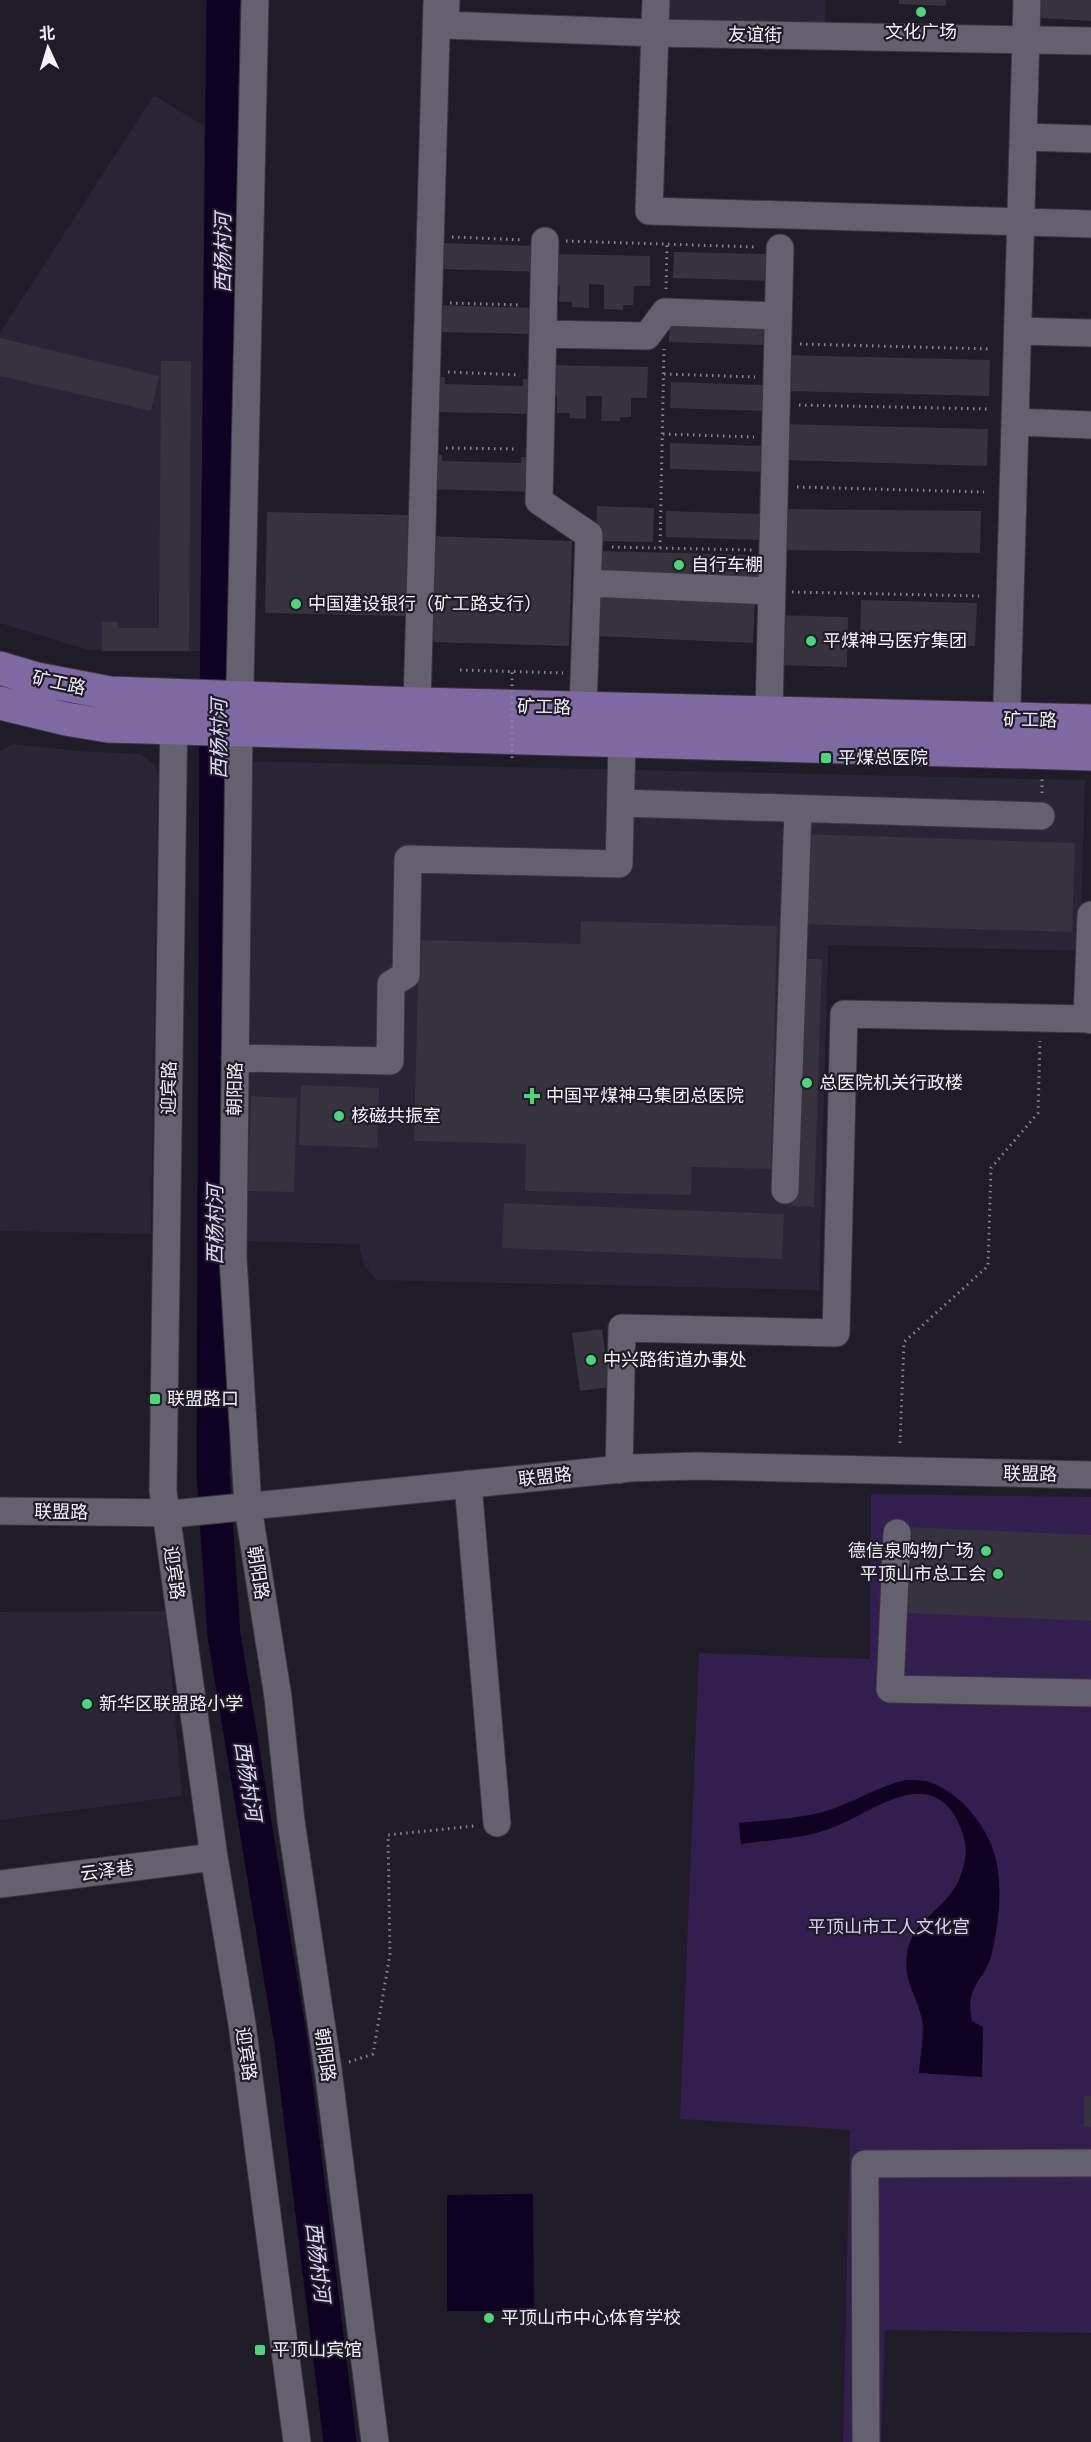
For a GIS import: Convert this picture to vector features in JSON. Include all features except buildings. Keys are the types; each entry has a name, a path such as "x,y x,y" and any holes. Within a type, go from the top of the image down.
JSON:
{"main road":[{"name":"矿工路","path":"0,668 37,679 110,693 240,699 770,713 1006,735 1043,752 1091,753"},
{"name":"矿工路","path":"0,703 66,719 108,726 622,742 1006,735 1091,721"}],"street":[{"name":"朝阳路","path":"255,0 239,731 233,1257 243,1507 278,1697 291,1821 328,2069 375,2442"},
{"path":"656,0 649,211 1091,224"},
{"path":"1006,735 1028,0"},
{"path":"417,704 441,1"},
{"name":"友谊街","path":"441,1 445,25 655,33 1091,41"},
{"path":"1024,137 1091,139"},
{"path":"545,241 539,501 589,535 583,708"},
{"path":"770,713 780,248"},
{"path":"543,334 648,336 665,312 778,316"},
{"path":"1018,331 1091,333"},
{"path":"1016,422 1091,425"},
{"path":"588,583 772,591"},
{"name":"迎宾路","path":"185,697 163,1491 174,1514 214,1857 242,2024 297,2442"},
{"path":"235,1058 390,1061 391,984 406,975 408,859 619,864 622,742"},
{"path":"621,803 1041,816"},
{"path":"785,1190 798,809"},
{"path":"619,1470 622,1328 836,1333 844,1014 1089,1020 1091,915"},
{"name":"联盟路","path":"0,1510 174,1514 619,1470 697,1466 1091,1475"},
{"path":"468,1484 497,1823"},
{"path":"897,1533 890,1689 1091,1693"},
{"name":"云泽巷","path":"0,1884 214,1857"},
{"path":"866,2442 865,2164 1091,2163"}],"path":[{"path":"449,237 780,248"},
{"path":"660,548 667,244"},
{"path":"445,303 544,306"},
{"path":"778,344 992,349"},
{"path":"443,372 543,375"},
{"path":"664,374 777,377"},
{"path":"776,404 987,409"},
{"path":"663,434 776,437"},
{"path":"442,448 541,450"},
{"path":"774,487 984,492"},
{"path":"589,546 772,550"},
{"path":"772,591 980,596"},
{"path":"460,670 566,673"},
{"path":"512,670 512,758"},
{"path":"1041,816 1043,752"},
{"path":"900,1443 904,1342 988,1266 991,1168 1038,1113 1040,1018"},
{"path":"328,2069 373,2054 390,1954 388,1835 497,1823"}],"shaded area":[{"path":"665,0 826,0 825,24 665,19"},
{"path":"154,95 204,126 201,651 88,650 0,623 0,333"},
{"path":"13,744 78,751 140,754 154,764 158,773 151,1234 0,1231 0,751"},
{"name":"中国平煤神马集团总医院","path":"248,761 1085,780 1080,951 828,945 819,1290 376,1280 363,1263 359,1244 236,1241"},
{"name":"新华区联盟路小学","path":"166,1611 182,1796 0,1820 0,1612"},
{"path":"906,1780 929,1782 961,1802 986,1833 995,1856 999,1879 997,1929 989,1962 973,1990 970,2008 972,2021 983,2027 982,2077 919,2073 923,2025 908,1980 907,1954 914,1933 948,1898 956,1886 965,1858 965,1845 960,1827 955,1816 942,1801 927,1795 911,1794 894,1799 842,1824 816,1833 741,1844 739,1823 792,1818 823,1812 885,1786"},
{"path":"533,2194 534,2311 447,2311 447,2195"}],"green space":[{"name":"平顶山市工人文化宫","path":"871,1494 1091,1497 1091,2333 885,2330 881,2442 843,2442 850,2130 680,2119 699,1653 870,1659"}],"waterway":[{"name":"西杨村河","path":"225,0 223,3 216,715 213,1474 224,1635 291,2042 340,2442"}],"place":[{"name":"文化广场","path":"921,12"},
{"name":"自行车棚","path":"679,565"},
{"name":"中国建设银行（矿工路支行）","path":"296,604"},
{"name":"平煤神马医疗集团","path":"811,641"},
{"name":"平煤总医院","path":"826,758"},
{"name":"总医院机关行政楼","path":"807,1083"},
{"name":"中国平煤神马集团总医院","path":"532,1096"},
{"name":"核磁共振室","path":"339,1116"},
{"name":"中兴路街道办事处","path":"591,1360"},
{"name":"联盟路口","path":"155,1399"},
{"name":"德信泉购物广场","path":"986,1551"},
{"name":"平顶山市总工会","path":"998,1574"},
{"name":"新华区联盟路小学","path":"87,1704"},
{"name":"平顶山市中心体育学校","path":"489,2318"},
{"name":"平顶山宾馆","path":"260,2350"}]}
